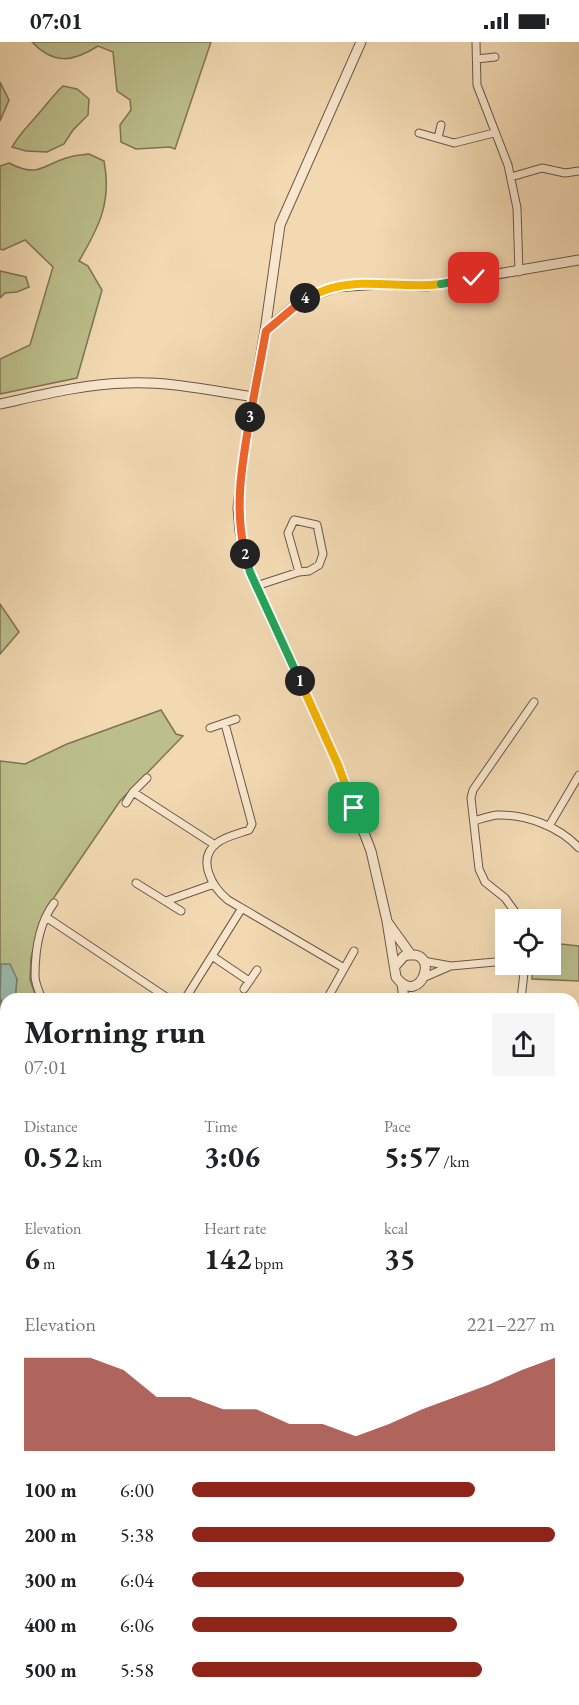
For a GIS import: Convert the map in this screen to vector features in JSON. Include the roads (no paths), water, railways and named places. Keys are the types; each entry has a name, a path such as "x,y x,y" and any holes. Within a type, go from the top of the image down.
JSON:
{"street":[{"path":"362,42 280,225 266,331 244,453 238,508 240,531 250,572 338,765 371,851 396,965 396,977 402,984 403,993"},
{"path":"476,42 477,85 511,177 517,208 519,272"},
{"path":"477,59 495,57"},
{"path":"438,138 441,125"},
{"path":"419,133 454,143 494,133"},
{"path":"511,177 542,168 565,173 579,171"},
{"path":"266,331 303,299 336,287 380,284 427,286 579,260"},
{"path":"0,404 53,392 125,382 254,397"},
{"path":"256,586 309,571 319,565 323,554 317,525 294,520 288,533 299,572"},
{"path":"513,909 505,898 486,882 479,869 471,798 472,790 534,702"},
{"path":"210,728 236,719"},
{"path":"225,724 252,824 249,830 227,837 215,845 206,862 210,877 217,891 228,900 344,968"},
{"path":"549,826 579,775"},
{"path":"126,803 147,778"},
{"path":"133,792 215,845"},
{"path":"474,821 496,815 513,816 549,826 579,848"},
{"path":"136,883 181,911"},
{"path":"166,902 214,884"},
{"path":"40,993 35,978 40,930 54,903"},
{"path":"189,993 242,908"},
{"path":"46,917 160,993"},
{"path":"387,921 411,955 423,961 451,966 495,962"},
{"path":"330,993 354,951"},
{"path":"396,965 404,957 411,955"},
{"path":"212,956 249,981"},
{"path":"423,961 425,977"},
{"path":"413,993 416,985 425,977 451,966"},
{"path":"244,989 257,970"},
{"path":"522,993 524,975"},
{"path":"402,984 416,985"}]}
